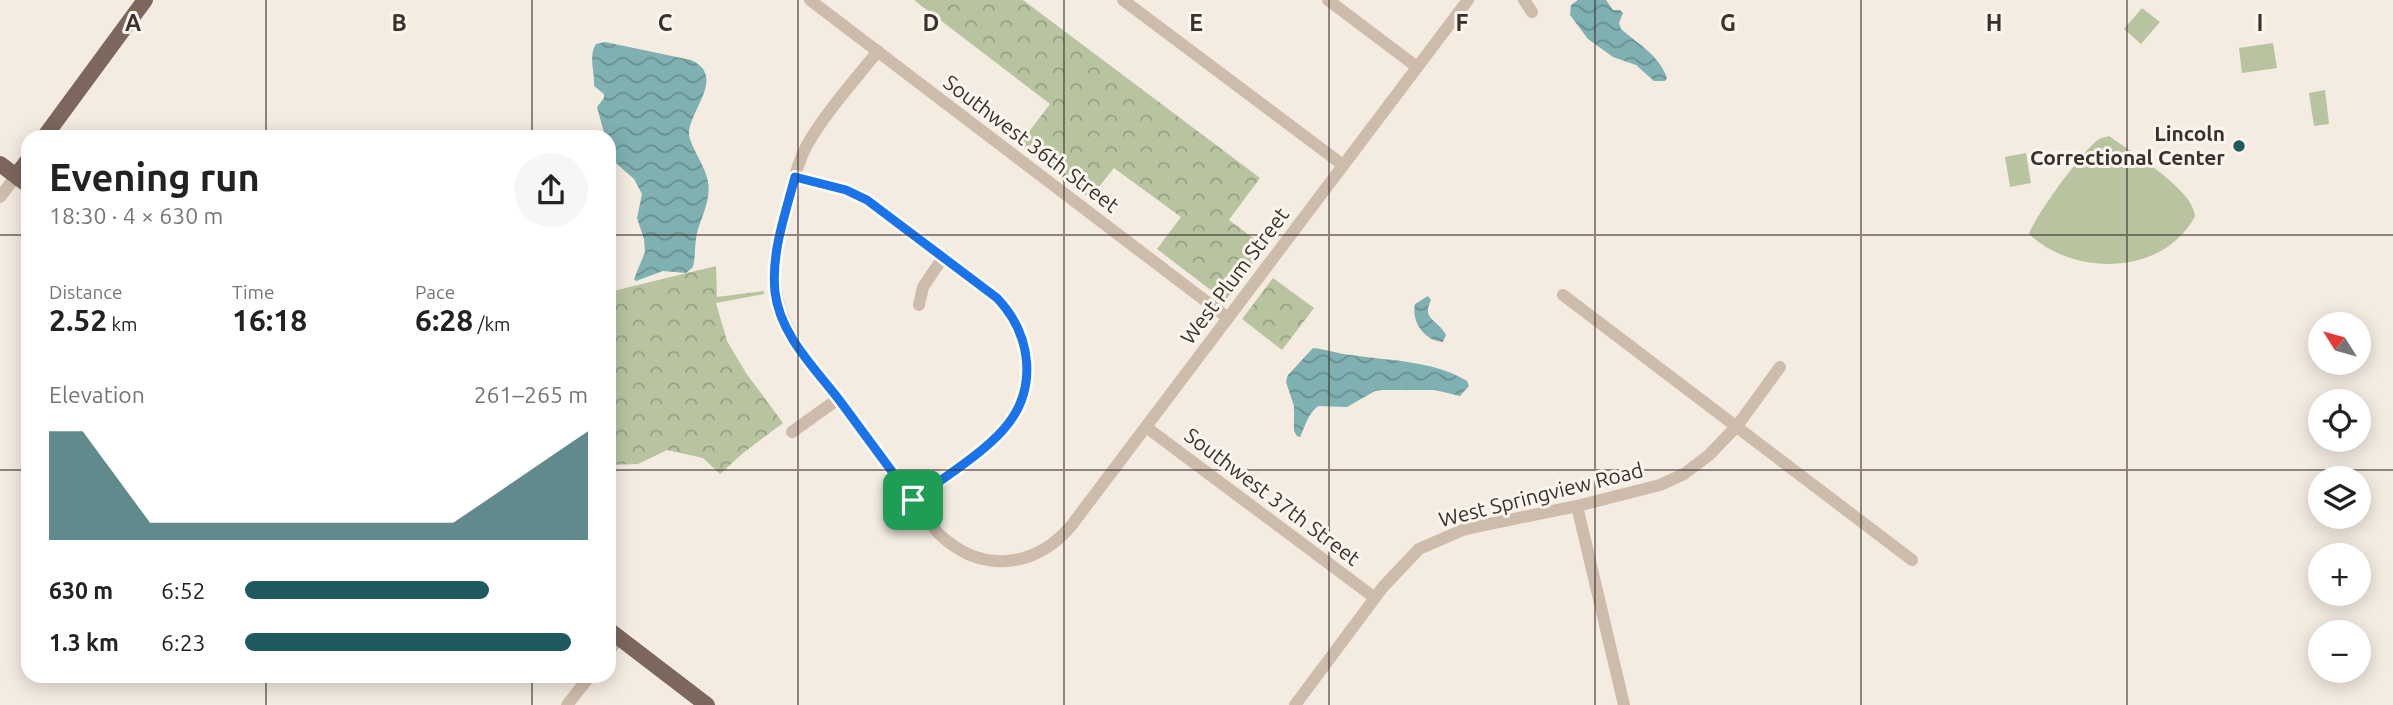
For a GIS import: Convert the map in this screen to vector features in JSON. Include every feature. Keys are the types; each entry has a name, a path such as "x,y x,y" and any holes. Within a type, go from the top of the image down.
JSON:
{"main road":[{"path":"49,130 145,0"},
{"path":"0,164 21,180"},
{"path":"616,643 707,705"}],"street":[{"name":"Southwest 36th Street","path":"810,0 1228,318"},
{"path":"1123,0 1343,165"},
{"path":"1328,0 1417,67"},
{"name":"West Plum Street","path":"913,500 938,533 956,548 987,560 1020,559 1044,550 1063,536 1468,0"},
{"path":"1524,0 1532,12"},
{"path":"795,177 846,190 867,200 989,290 1005,306 1020,329 1027,355 1027,376 1023,397 1009,424 913,500 803,354 784,324 775,291 776,253 795,177 800,159 812,137 878,51"},
{"path":"0,197 21,182"},
{"path":"919,306 923,286 944,256"},
{"path":"1563,295 1912,560"},
{"name":"West Springview Road","path":"1295,705 1375,597 1408,559 1430,543 1465,529 1577,506 1660,485 1684,474 1737,426 1780,367"},
{"path":"792,432 838,399"},
{"name":"Southwest 37th Street","path":"1146,427 1375,597"},
{"path":"1577,506 1624,705"},
{"path":"567,705 584,683"}],"green space":[{"path":"914,0 1023,0 1260,178 1229,220 1265,247 1225,301 1157,249 1181,217 1114,168 1090,198 1019,145 1050,104"},
{"path":"2142,8 2160,22 2141,44 2124,29"},
{"path":"2273,43 2277,68 2242,73 2239,48"},
{"path":"2325,90 2329,124 2314,126 2309,93"},
{"path":"2109,136 2173,183 2192,206 2195,216 2181,236 2162,250 2141,259 2117,264 2070,258 2048,248 2029,234 2071,169 2099,139"},
{"path":"2026,153 2031,183 2010,187 2005,157"},
{"path":"716,266 717,297 764,291 764,294 716,303 727,341 746,373 783,423 720,474 703,458 667,450 638,464 616,465 616,290"},
{"path":"1273,278 1314,308 1282,350 1242,319"}],"water":[{"path":"1578,0 1606,0 1613,10 1620,10 1623,13 1619,23 1621,29 1659,63 1667,78 1665,81 1654,81 1636,65 1613,57 1588,39 1570,15 1571,5"},
{"path":"605,42 691,60 701,67 706,75 704,93 691,123 689,137 707,176 709,188 697,234 693,267 686,273 663,271 636,281 634,279 645,252 637,218 642,194 634,179 616,163 616,130 603,130 597,107 604,94 594,86 592,59 596,44"},
{"path":"1428,296 1431,300 1428,307 1429,316 1446,335 1443,342 1425,334 1415,317 1415,304"},
{"path":"1313,348 1425,365 1454,374 1467,381 1469,386 1460,396 1435,390 1381,390 1347,407 1318,406 1309,417 1300,437 1294,431 1294,406 1286,382 1288,375"}],"place":[{"name":"Lincoln Correctional Center","path":"2239,146"}],"route":[{"path":"795,177 846,190 877,206 989,290 1010,313 1023,337 1028,365 1025,387 1023,397 1009,424 913,500 803,354 784,324 776,299 774,279 778,239 795,177"}]}
